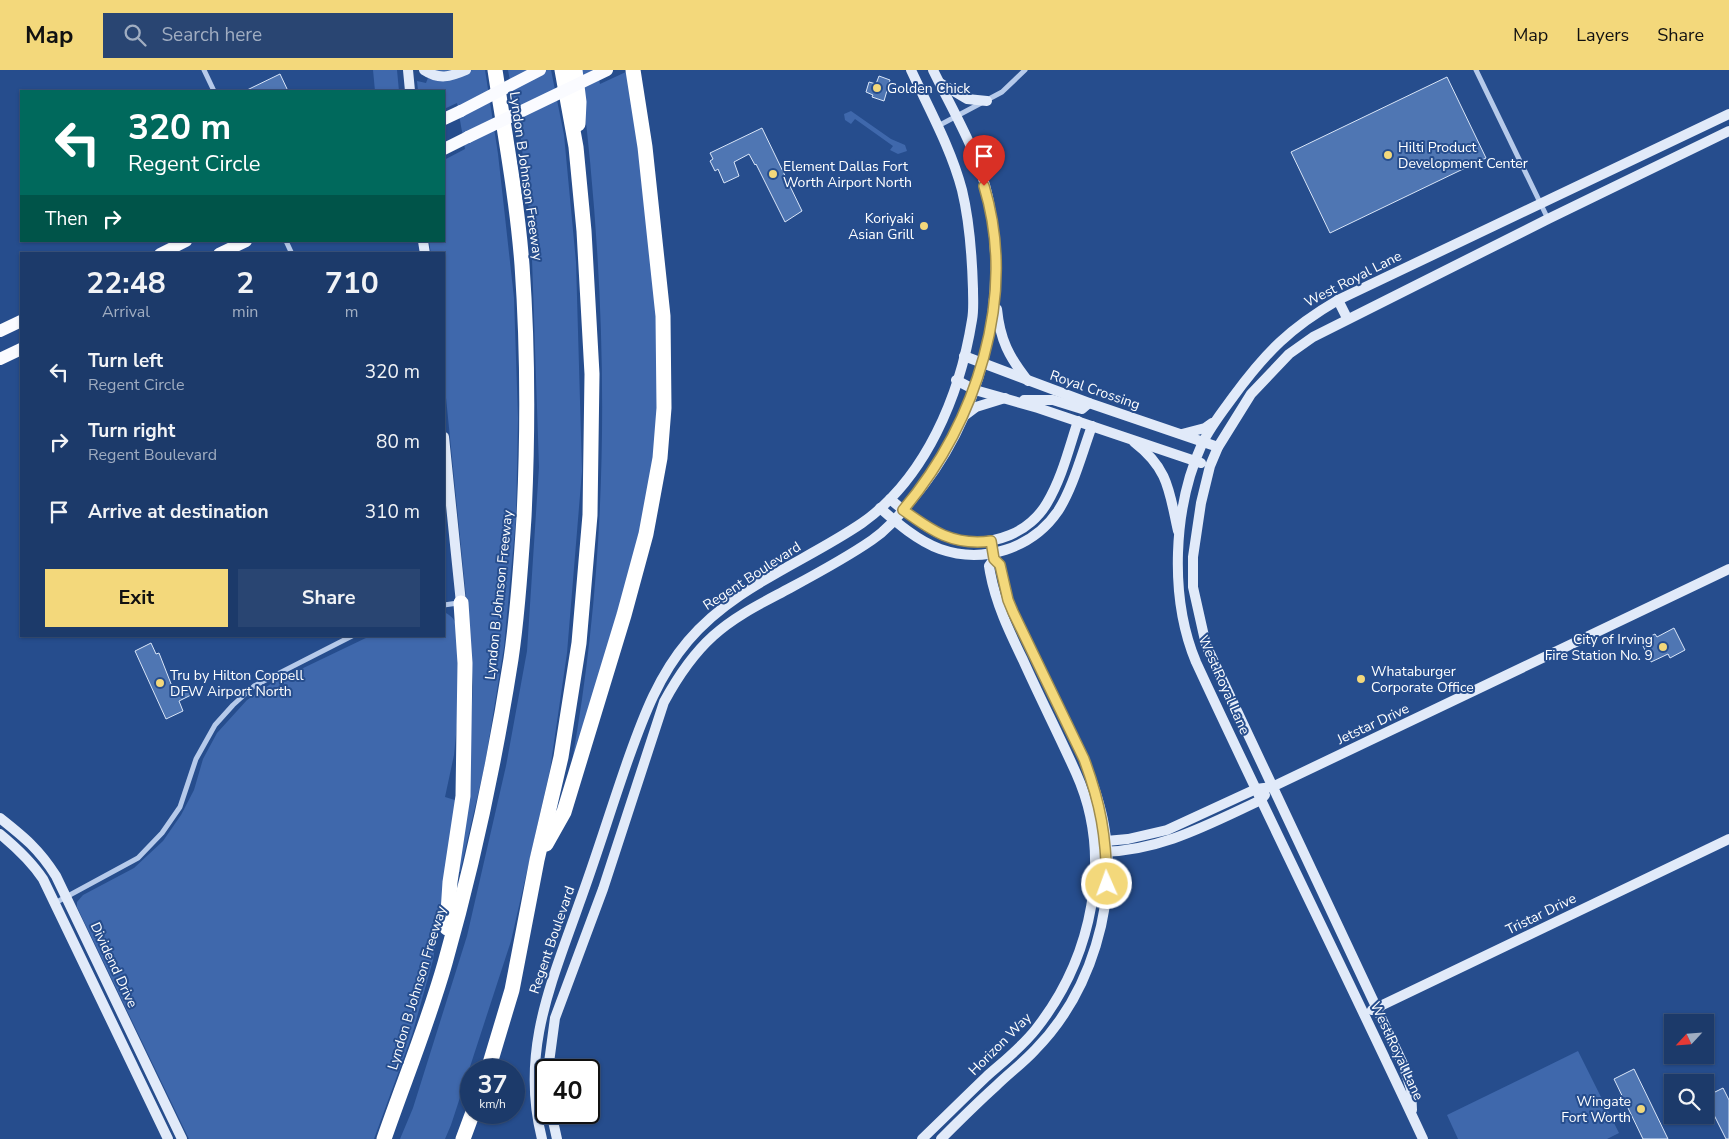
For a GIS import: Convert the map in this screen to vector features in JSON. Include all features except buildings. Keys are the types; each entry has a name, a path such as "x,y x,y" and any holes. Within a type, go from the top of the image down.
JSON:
{"highway":[{"name":"Lyndon B Johnson Freeway","path":"384,1139 411,1067 444,965 479,827 512,657 522,544 527,434 524,300 516,207 495,70"},
{"path":"491,1059 512,990 537,860 562,758 579,643 590,516 592,374 584,231 576,148 562,70"},
{"path":"575,70 579,102 576,148"},
{"path":"537,860 564,812 635,575 648,526 660,458 664,408 663,316 646,156 633,70"},
{"path":"444,965 450,882 462,796 465,663 461,603"},
{"path":"463,1139 469,1124"}],"main road":[{"path":"445,120 540,70"},
{"path":"445,148 607,70"},
{"path":"164,252 184,242"},
{"path":"223,252 244,242"},
{"path":"0,331 20,321"},
{"path":"0,359 20,349"}],"street":[{"path":"204,70 214,90"},
{"path":"408,70 410,90"},
{"path":"424,70 443,78 466,70"},
{"name":"Regent Boulevard","path":"542,1139 535,1094 535,1062 539,1023 545,1000 609,813 654,691 688,640 716,613 746,592 859,525 890,499 923,457 933,439 956,380 964,356 973,315 971,238 962,188 950,153 911,70"},
{"name":"Regent Boulevard","path":"549,1059 555,1018 603,889 664,702 673,687 699,651 731,622 754,607 842,560 875,538 895,520 934,471 975,390 992,321 995,289 994,244 988,197 970,145 933,70"},
{"path":"937,127 1002,92 1025,70"},
{"path":"1476,70 1548,219"},
{"path":"940,83 966,99 987,101"},
{"name":"West Royal Lane","path":"1423,1139 1303,891 1196,662 1183,623 1179,592 1179,538 1195,462 1203,442 1218,417 1250,374 1274,346 1307,318 1338,300 1541,203 1728,118"},
{"name":"West Royal Lane","path":"1412,1116 1410,1089 1402,1064 1206,645 1193,587 1193,557 1201,503 1210,466 1218,447 1251,394 1289,354 1313,337 1347,318 1729,131"},
{"path":"995,289 1004,345 1011,359 1029,381"},
{"path":"1338,300 1347,318"},
{"name":"Royal Crossing","path":"964,356 1089,404 1218,447"},
{"path":"956,380 975,390 1010,399 1128,437 1210,466"},
{"path":"962,418 976,407 1010,399 1053,400 1082,409 1089,404"},
{"path":"1182,434 1205,428 1218,417"},
{"path":"890,499 903,510 944,536 972,543 991,541 1016,532 1034,520 1046,505 1056,485 1078,421"},
{"path":"880,508 930,544 940,549 972,555 993,556 1028,540 1047,525 1058,510 1066,494 1092,426"},
{"path":"1128,437 1145,450 1160,467 1170,493 1179,538"},
{"path":"445,447 461,603 445,605"},
{"path":"1056,485 1066,494"},
{"name":"Horizon Way","path":"941,1139 1035,1050 1049,1033 1072,998 1088,968 1102,920 1107,884 1101,852 1095,842 1084,794 1001,614 989,566 993,556 991,541"},
{"name":"Horizon Way","path":"922,1139 1036,1030 1055,1003 1068,980 1085,939 1101,852 1106,841 1104,824 1084,759 1013,612 1008,600 1000,565 993,556"},
{"name":"Jetstar Drive","path":"1095,842 1167,830 1256,789 1272,787 1729,569"},
{"path":"55,903 138,858 162,833 180,807 196,759 215,725 232,705 262,682 350,637"},
{"path":"1049,717 1061,712"},
{"name":"Jetstar Drive","path":"1101,852 1133,849 1170,841 1261,800 1272,787"},
{"path":"1084,794 1095,792"},
{"name":"Dividend Drive","path":"0,818 42,854 56,876 182,1139"},
{"name":"Dividend Drive","path":"0,834 33,863 55,903 168,1139"},
{"name":"Tristar Drive","path":"1364,1014 1729,839"},
{"path":"987,1077 992,1090"},
{"path":"979,1085 992,1090"},
{"path":"554,1124 557,1139"}],"shaded area":[{"path":"373,70 397,70 399,90 375,90"},
{"path":"423,70 485,70 498,154 514,298 518,418 516,518 504,647 485,764 460,872 457,872 467,793 473,686 468,616 445,388 445,252 431,252 429,242 445,242 445,159 465,149 457,103 445,109 445,90 418,90 417,81 426,83 429,75"},
{"path":"508,70 551,70 564,135 576,262 582,471 567,653 550,770 511,941 473,1059 460,1059 460,1097 451,1125 445,1139 400,1139 413,1108 467,936 506,766 527,651 539,467 531,229 521,140"},
{"path":"580,70 597,70 600,84 628,71 655,277 659,381 654,464 632,572 571,767 585,680 594,593 600,506 602,419 597,244"},
{"path":"851,111 891,139 905,145 907,151 898,154 890,150 893,146 855,119 851,124 845,120 844,114"},
{"path":"445,613 451,616 457,627 458,715 454,755 445,797 458,801 433,960 412,1035 374,1139 189,1139 77,907 77,902 83,895 134,868 163,841 181,815 194,790 203,759 217,733 247,700 272,683 368,637 445,637"},
{"path":"1578,1051 1619,1133 1607,1139 1458,1139 1447,1115"}],"place":[{"name":"Golden Chick","path":"877,88"},
{"name":"Hilti Product Development Center","path":"1388,155"},
{"name":"Element Dallas Fort Worth Airport North","path":"773,174"},
{"name":"Koriyaki Asian Grill","path":"924,226"},
{"name":"City of Irving Fire Station No. 9","path":"1663,647"},
{"name":"Whataburger Corporate Office","path":"1361,679"},
{"name":"Tru by Hilton Coppell DFW Airport North","path":"160,683"},
{"name":"Wingate Fort Worth","path":"1641,1109"}],"route":[{"path":"984,186 988,197 994,244 995,289 992,321 982,364 975,390 945,453 934,471 903,510 944,536 972,543 991,541 994,559 1000,565 1004,586 1013,612 1084,759 1093,782 1104,824 1107,884"}]}
